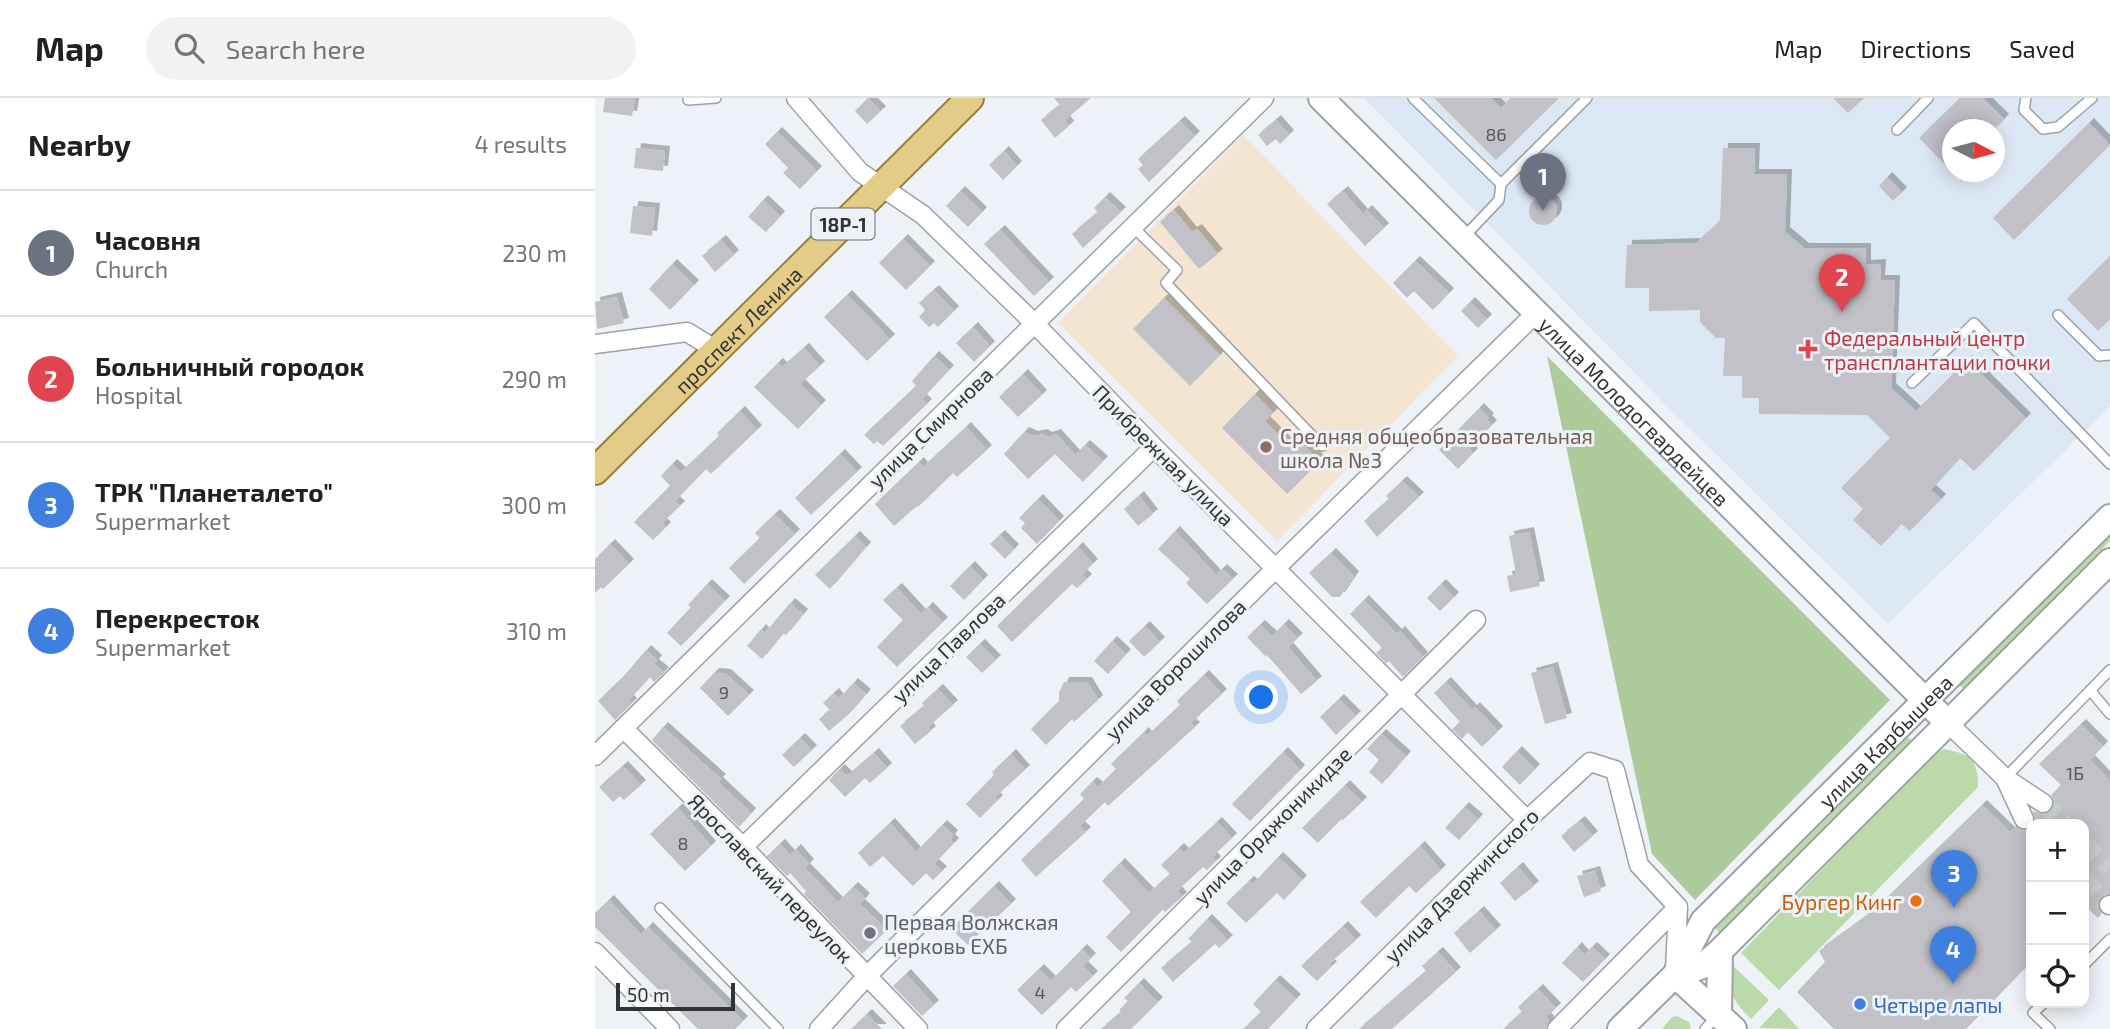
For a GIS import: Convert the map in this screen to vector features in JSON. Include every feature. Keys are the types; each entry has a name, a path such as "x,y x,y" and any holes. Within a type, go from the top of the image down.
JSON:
{"main road":[{"name":"проспект Ленина","path":"595,471 970,98"}],"street":[{"name":"Прибрежная улица","path":"796,98 860,172 923,215 1035,324 1154,447 1527,820"},
{"name":"улица Смирнова","path":"595,756 1264,98"},
{"name":"улица Молодогвардейцев","path":"1321,98 1947,722"},
{"name":"улица Ворошилова","path":"819,1029 867,976 1536,313"},
{"path":"595,344 687,332 716,350"},
{"name":"улица Павлова","path":"743,847 1154,447"},
{"name":"улица Карбышева","path":"1620,1029 1675,975 1703,921 2110,517"},
{"name":"улица Карбышева","path":"1675,975 1703,966 1720,951 2110,561"},
{"name":"улица Орджоникидзе","path":"1066,1029 1476,620"},
{"path":"1947,722 2005,778 2043,803"},
{"name":"Ярославский переулок","path":"623,729 743,847 918,1029"},
{"name":"улица Дзержинского","path":"1316,1029 1527,820 1590,762 1615,770 1639,865 1678,906"},
{"path":"2005,778 2024,819"},
{"path":"1678,906 1675,975 1719,1024"},
{"path":"1556,1029 1678,906"},
{"path":"1719,1024 1720,951"},
{"path":"595,952 670,1029"}],"lane":[{"path":"688,100 716,98"},
{"path":"1413,98 1501,184"},
{"path":"1462,239 1499,200 1501,184 1587,98"},
{"path":"1897,130 1928,98"},
{"path":"2022,100 2024,110 2043,129 2052,130 2092,98"},
{"path":"1132,226 1177,270 1165,283 1322,446"},
{"path":"2058,315 2099,356 2110,355"},
{"path":"1912,383 1973,323 2110,464"},
{"path":"2005,778 2110,670"},
{"path":"2090,690 2110,714"},
{"path":"660,908 778,1029"},
{"path":"2089,960 2110,939"},
{"path":"2038,1008 2033,1013 2050,1029"}],"shaded area":[{"path":"1364,98 2110,98 2110,406 1888,624 1672,411"},
{"path":"1243,135 1458,356 1277,541 1058,323"}],"green space":[{"path":"1547,356 1890,700 1695,900 1652,854"},
{"path":"2110,529 2110,541 1964,689 1957,683"},
{"path":"1908,737 1913,742 1720,933 1715,928"},
{"path":"1944,749 1961,753 1971,760 1976,770 1978,787 1779,990 1741,953 1932,756"},
{"path":"1731,964 1769,1000 1751,1019 1732,995"},
{"path":"1779,1007 1799,1029 1759,1028"},
{"path":"1677,1016 1689,1022 1691,1029 1662,1029 1672,1017"}],"building":[{"path":"605,98 635,98 632,116 603,112"},
{"path":"868,98 881,111 867,124 855,111"},
{"path":"1054,98 1091,98 1065,120 1069,126 1055,138 1041,120 1060,105"},
{"path":"1434,98 1491,98 1501,108 1511,98 1559,98 1496,160"},
{"path":"1833,98 1864,98 1848,113"},
{"path":"1960,98 1983,98 2004,119 1942,119 1942,162 1919,138"},
{"path":"1276,120 1289,135 1280,144 1276,139 1267,146 1258,135"},
{"path":"1180,121 1195,136 1149,182 1138,169 1143,165 1138,159"},
{"path":"2089,123 2110,145 2014,240 1993,218"},
{"path":"777,132 817,171 800,189 783,173 788,168 765,144"},
{"path":"636,148 665,151 663,171 634,168"},
{"name":"Федеральный центр трансплантации почки","path":"1723,148 1755,148 1754,174 1787,174 1785,232 1804,248 1866,248 1866,265 1881,264 1880,280 1895,280 1891,388 1916,411 1967,360 2026,418 1974,471 1960,458 1931,490 1941,499 1910,531 1901,524 1881,546 1853,520 1863,509 1841,488 1890,438 1867,415 1759,414 1759,398 1742,398 1742,376 1723,376 1725,338 1716,338 1700,322 1700,310 1649,311 1649,288 1625,288 1627,245 1696,243 1720,221"},
{"path":"1004,151 1017,166 1003,180 989,165"},
{"path":"1887,177 1902,192 1893,201 1879,186"},
{"path":"960,191 982,212 968,227 946,206"},
{"path":"1343,191 1363,214 1367,210 1384,228 1365,246 1327,204"},
{"path":"1105,197 1121,212 1083,248 1072,234 1098,212 1094,208"},
{"path":"1543,197 1553,201 1557,211 1553,221 1543,225 1533,221 1529,211 1533,201"},
{"path":"763,200 780,216 766,232 748,217"},
{"path":"633,206 655,208 652,236 630,233"},
{"path":"1174,210 1192,232 1197,229 1218,254 1199,269 1160,222"},
{"path":"1000,230 1049,282 1034,296 984,244"},
{"path":"903,239 930,266 906,290 879,263"},
{"path":"721,240 734,255 715,272 702,256"},
{"path":"2110,256 2110,319 2098,331 2067,299"},
{"path":"1415,261 1449,293 1433,310 1414,291 1407,298 1393,283"},
{"path":"672,264 694,285 670,310 649,289"},
{"path":"934,290 954,311 938,327 934,323 929,327 919,317 925,310 919,303"},
{"path":"847,295 890,339 867,361 824,317"},
{"path":"617,297 624,323 597,329 595,302"},
{"path":"1164,298 1220,355 1190,386 1133,329"},
{"path":"1470,302 1487,319 1478,328 1461,311"},
{"path":"973,327 990,346 974,362 956,343"},
{"path":"804,348 820,366 800,384 821,405 798,429 754,387 778,363 782,367"},
{"path":"934,356 949,370 922,399 927,404 883,446 877,441 874,444 864,435 916,386 912,381"},
{"path":"1023,374 1042,395 1018,417 999,397"},
{"name":"Средняя общеобразовательная школа №3","path":"1255,394 1273,413 1265,421 1295,451 1302,444 1320,461 1287,494 1222,428"},
{"path":"1479,408 1492,425 1469,449 1473,453 1458,469 1439,450"},
{"path":"740,411 757,430 711,474 706,469 675,501 680,506 662,523 666,527 653,540 634,522 670,486 661,476 672,464 681,472 719,436 717,433"},
{"path":"966,427 987,450 957,477 953,473 894,526 875,504 919,462 923,467"},
{"path":"1024,432 1047,437 1056,434 1075,455 1085,445 1103,461 1083,482 1055,454 1028,479 1004,454"},
{"path":"840,454 857,472 811,515 795,498"},
{"path":"1402,481 1419,497 1377,537 1364,521 1389,499 1386,496"},
{"path":"1139,496 1153,514 1138,526 1124,509"},
{"path":"1038,499 1059,521 1037,544 1021,528 1025,523 1019,518"},
{"path":"775,514 795,534 744,584 729,568 760,538 755,533"},
{"path":"1175,531 1216,575 1222,569 1233,579 1207,604 1186,583 1190,579 1158,549"},
{"path":"1529,532 1540,586 1510,592 1507,576 1516,574 1509,536"},
{"path":"1000,535 1014,549 1005,559 990,544"},
{"path":"855,536 866,547 830,589 815,575"},
{"path":"610,544 629,564 603,589 601,587 595,593 595,559"},
{"path":"1078,547 1093,564 1082,574 1087,579 1077,588 1072,584 1012,642 997,626"},
{"path":"1331,553 1354,576 1340,597 1332,597 1309,573"},
{"path":"970,566 983,580 964,600 950,586"},
{"path":"707,584 725,601 681,646 667,633 691,607 688,605"},
{"path":"1441,584 1454,597 1440,611 1427,598"},
{"path":"897,588 921,614 928,607 943,622 897,667 877,647 903,620 883,600"},
{"path":"1364,600 1397,634 1400,631 1423,657 1403,677 1389,661 1386,663 1376,653 1382,648 1350,614"},
{"path":"790,603 803,614 762,659 747,646 761,629 765,633"},
{"path":"1284,624 1298,638 1288,647 1317,681 1301,694 1267,655 1266,657 1247,637 1260,625 1272,636"},
{"path":"1145,626 1160,642 1144,657 1129,641"},
{"path":"1112,641 1126,654 1108,674 1094,661"},
{"path":"980,644 996,660 982,673 966,657"},
{"path":"646,650 657,660 654,664 664,672 654,682 650,677 629,700 632,703 615,720 598,701"},
{"path":"1553,667 1567,718 1545,724 1531,673"},
{"path":"714,673 726,674 749,695 728,716 700,688"},
{"path":"1204,675 1222,694 1191,723 1195,727 1108,806 1105,802 1080,826 1086,832 1036,877 1021,860 1084,799 1080,794 1092,782 1098,787 1116,769 1111,764 1144,732 1147,736 1180,705 1177,701"},
{"path":"1064,682 1087,682 1098,700 1074,722 1072,719 1046,745 1031,729 1059,701"},
{"path":"1446,682 1472,710 1475,707 1498,731 1482,747 1468,732 1462,739 1452,729 1460,722 1434,693"},
{"path":"853,683 866,694 849,714 829,731 819,719 830,710 823,703 834,693 839,699"},
{"path":"938,689 953,705 928,727 931,731 915,744 900,726 924,706 922,703"},
{"path":"1339,699 1356,716 1336,735 1320,717"},
{"path":"2081,724 2103,746 2090,760 2110,781 2110,894 2099,900 2098,906 2102,913 2098,918 2089,910 2089,819 2035,819 2033,811 2043,814 2052,810 2054,803 2051,795 2061,785 2039,764"},
{"path":"663,727 721,779 718,782 751,813 739,827 652,740"},
{"path":"1381,734 1406,756 1382,784 1369,772 1379,760 1367,749"},
{"path":"800,738 812,750 794,767 782,755"},
{"path":"1517,751 1535,769 1520,785 1502,767"},
{"path":"1283,752 1300,770 1250,821 1232,804"},
{"path":"874,753 887,768 870,783 865,778 845,797 829,780 840,769 847,776"},
{"path":"1011,754 1025,770 995,797 998,800 980,818 966,804"},
{"path":"623,766 641,785 624,800 620,796 613,802 599,787"},
{"path":"1345,785 1362,802 1318,843 1302,828"},
{"path":"1982,805 2010,832 2016,827 2026,829 2026,967 1966,1029 1834,1029 1797,992 1825,962 1819,951 1870,914"},
{"path":"1464,807 1478,819 1459,840 1445,828"},
{"path":"678,808 711,846 685,871 650,834"},
{"path":"1580,821 1593,836 1574,852 1561,836"},
{"path":"1217,822 1232,838 1212,857 1216,861 1207,870 1203,867 1177,891 1182,897 1165,912 1163,909 1121,952 1106,937 1131,912 1102,881 1120,863 1149,893 1170,874 1161,865 1179,848 1184,853"},
{"path":"890,823 916,852 942,825 953,835 950,839 954,843 934,864 942,871 933,880 926,873 913,886 883,856 870,867 858,853"},
{"path":"780,844 790,855 796,849 809,864 805,868 838,902 853,887 865,898 860,904 887,930 862,954 804,894 806,891 790,873 787,876 767,856"},
{"path":"1420,846 1441,870 1416,893 1409,886 1376,918 1360,902"},
{"path":"1278,857 1302,880 1284,900 1277,893 1246,923 1226,903 1249,881 1253,884"},
{"path":"1518,867 1534,886 1515,901 1500,883"},
{"path":"1595,871 1601,891 1584,897 1577,876"},
{"path":"994,886 1011,904 996,918 995,916 968,945 951,929"},
{"path":"609,900 641,935 648,927 743,1021 735,1029 698,1029 595,927 595,913"},
{"path":"1479,911 1496,930 1470,953 1454,933"},
{"path":"1207,919 1228,940 1219,948 1215,944 1173,982 1161,968 1192,942 1188,939"},
{"path":"1343,926 1356,940 1329,964 1332,966 1317,981 1301,966"},
{"path":"1577,947 1584,955 1592,947 1605,959 1583,982 1562,963"},
{"path":"1082,949 1091,958 1083,966 1093,976 1076,992 1071,987 1042,1015 1017,990 1039,969 1051,981"},
{"path":"1438,952 1456,972 1392,1029 1359,1029 1426,971 1422,966"},
{"path":"906,974 934,1005 922,1016 893,986"},
{"path":"1275,980 1296,999 1268,1029 1243,1029 1261,1012 1253,1004"},
{"path":"1139,983 1158,1002 1131,1029 1101,1029 1121,1012 1119,1010 1128,1001 1124,998"},
{"path":"1538,989 1556,1008 1546,1017 1549,1021 1546,1029 1503,1029 1522,1012 1518,1007"},
{"path":"867,1014 882,1029 851,1029"}],"tunnel":[{"path":"2043,803 2060,819"},
{"path":"2089,848 2110,869"},
{"path":"2087,882 2109,905"}],"place":[{"name":"Часовня","path":"1543,211"},
{"name":"Больничный городок","path":"1842,312"},
{"name":"Федеральный центр трансплантации почки","path":"1808,349"},
{"name":"Средняя общеобразовательная школа №3","path":"1266,447"},
{"name":"Бургер Кинг","path":"1916,901"},
{"name":"ТРК \"Планеталето\"","path":"1954,908"},
{"name":"Первая Волжская церковь ЕХБ","path":"870,933"},
{"name":"Перекресток","path":"1953,984"},
{"name":"Четыре лапы","path":"1860,1004"}]}
